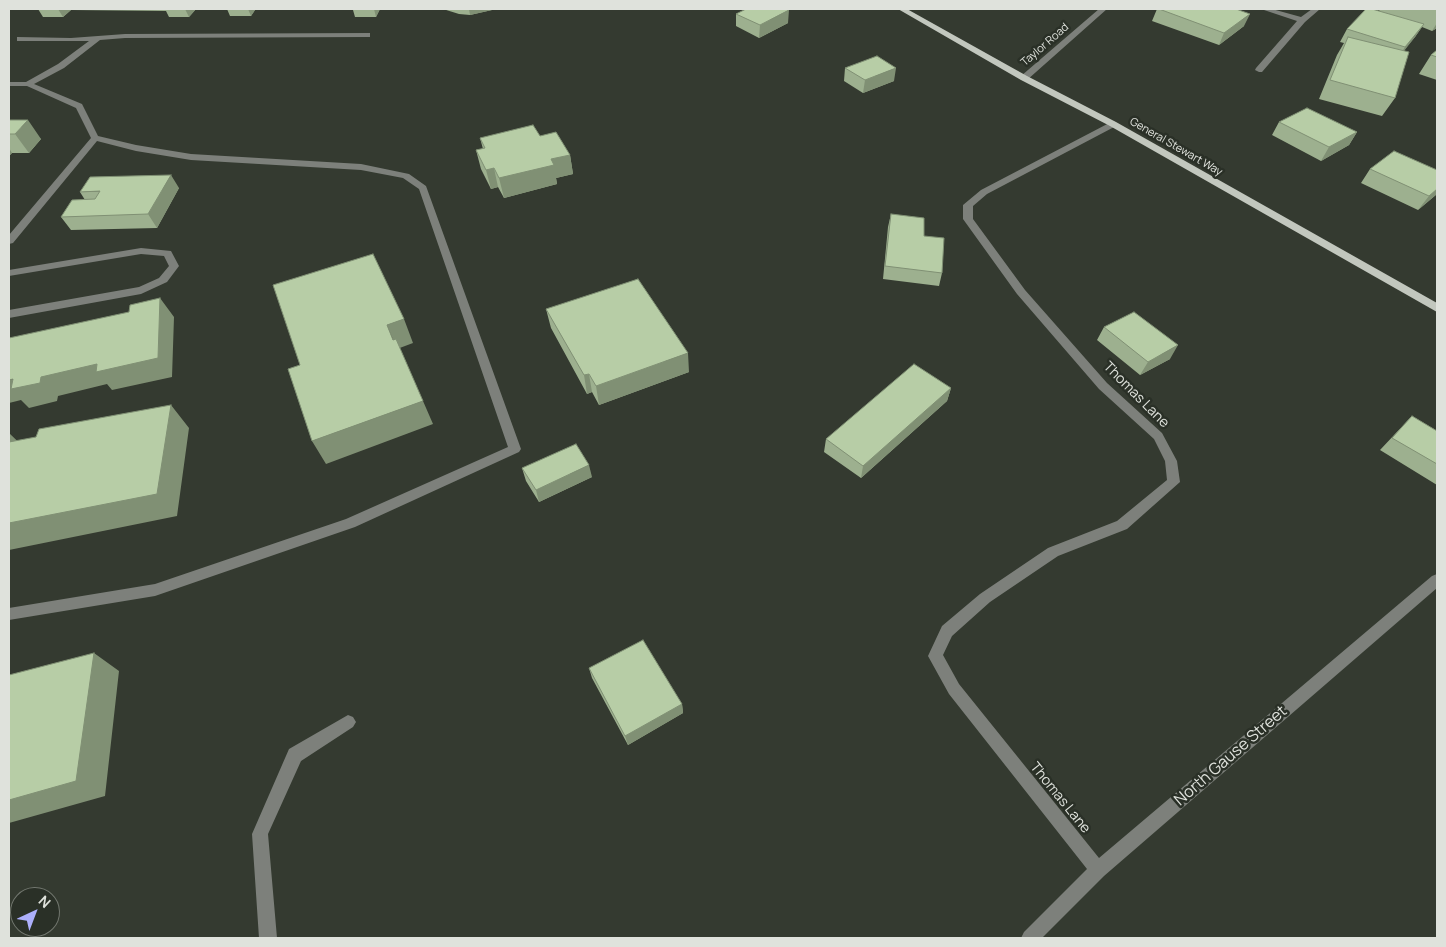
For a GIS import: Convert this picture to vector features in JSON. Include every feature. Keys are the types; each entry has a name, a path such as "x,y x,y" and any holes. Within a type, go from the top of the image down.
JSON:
{"main road":[{"name":"General Stewart Way","path":"902,9 1024,78 1113,124 1436,306"}],"street":[{"name":"Taylor Road","path":"1024,78 1103,9"},
{"path":"1265,9 1302,20"},
{"path":"1259,70 1302,20 1316,9"},
{"path":"20,39 71,40 99,37 367,35"},
{"path":"28,84 62,66 99,37"},
{"path":"9,84 28,84 79,106 95,138 136,148 191,157 360,167 406,176 423,188 515,450 350,523 155,590 9,614"},
{"name":"Thomas Lane","path":"1098,870 954,689 935,656 947,631 985,598 1053,552 1122,525 1174,482 1171,461 1158,436 1103,386 1021,292 968,218 968,205 984,192 1113,124"},
{"path":"9,241 95,138"},
{"path":"9,273 141,251 168,253 174,266 163,280 141,290 9,314"},
{"name":"North Gause Street","path":"1030,938 1098,870 1437,580"},
{"path":"268,938 260,834 294,755 348,722"}],"building":[{"path":"746,9 789,10 760,25 736,14"},
{"path":"1159,9 1236,9 1250,14 1224,33"},
{"path":"1366,9 1372,9 1424,24 1405,47 1347,29"},
{"path":"1348,37 1409,52 1395,98 1330,80"},
{"path":"1437,50 1437,57 1431,55"},
{"path":"877,56 896,68 865,80 845,68"},
{"path":"1307,108 1357,132 1329,147 1279,122"},
{"path":"9,120 28,120 15,134 9,134"},
{"path":"533,125 540,136 556,132 570,155 551,159 554,165 499,178 494,168 486,170 476,150 485,148 480,138"},
{"path":"1394,151 1437,170 1437,189 1429,196 1370,169"},
{"path":"171,175 148,214 61,217 72,200 95,199 100,191 80,192 90,177"},
{"path":"891,214 924,218 924,236 944,238 942,273 885,266"},
{"path":"373,254 404,319 387,325 393,340 396,339 423,401 312,441 288,369 300,365 273,285"},
{"path":"638,279 688,353 596,386 589,374 584,375 546,309"},
{"path":"160,298 158,358 96,372 97,364 41,377 40,383 11,389 13,379 9,380 9,338 129,312 130,305"},
{"path":"1134,312 1178,345 1148,362 1104,327"},
{"path":"914,364 951,388 863,466 826,439"},
{"path":"171,405 157,494 9,523 9,442 36,437 39,429"},
{"path":"1412,416 1437,431 1437,464 1392,438"},
{"path":"576,444 589,465 536,490 522,468"},
{"path":"643,640 682,704 625,736 589,668"},
{"path":"94,653 76,781 9,800 9,675"}]}
